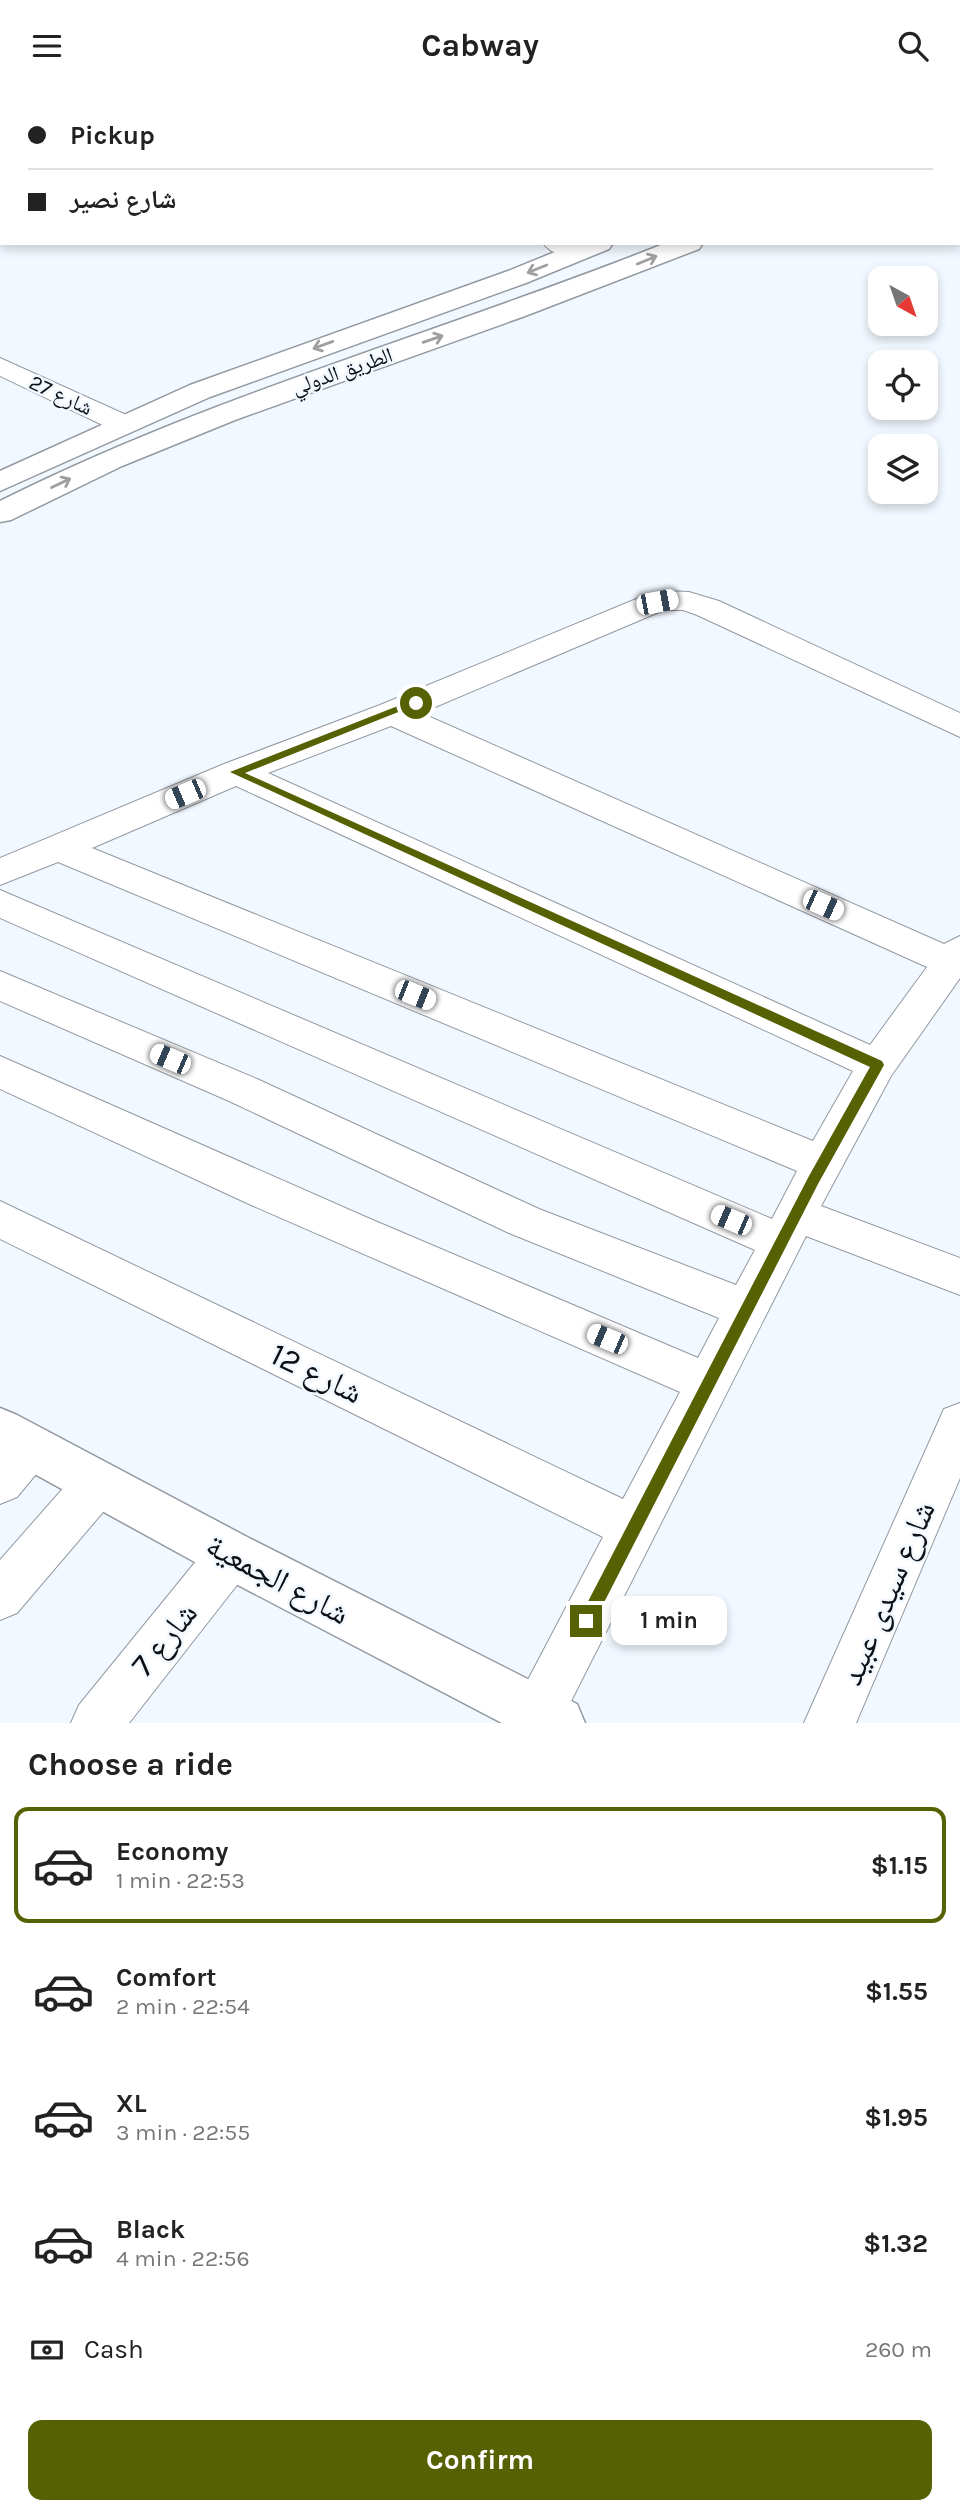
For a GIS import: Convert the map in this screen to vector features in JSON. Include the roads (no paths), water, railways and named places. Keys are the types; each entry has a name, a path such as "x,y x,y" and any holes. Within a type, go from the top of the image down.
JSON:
{"street":[{"name":"الطريق الدولي","path":"0,513 101,464 193,426 534,303 685,245"},
{"name":"الطريق الدولي","path":"0,482 200,391 578,246"},
{"name":"شارع 27","path":"0,366 123,424"},
{"path":"0,872 236,772 392,713 657,602 672,599 708,608 960,726"},
{"path":"392,713 955,956 877,1065 822,1163 634,1528 548,1718"},
{"path":"236,772 877,1065"},
{"path":"58,848 822,1163"},
{"path":"0,903 788,1228 960,1277"},
{"path":"0,985 243,1090 524,1221 747,1309"},
{"path":"0,1071 130,1133 326,1220 709,1383"},
{"name":"شارع 12","path":"0,1219 634,1528"},
{"name":"شارع سيدى عبيد","path":"830,1723 960,1424"},
{"name":"شارع الجمعية","path":"10,1453 98,1483 231,1555 548,1718"},
{"path":"0,1596 98,1483"},
{"name":"شارع 7","path":"97,1723 231,1555"}]}
